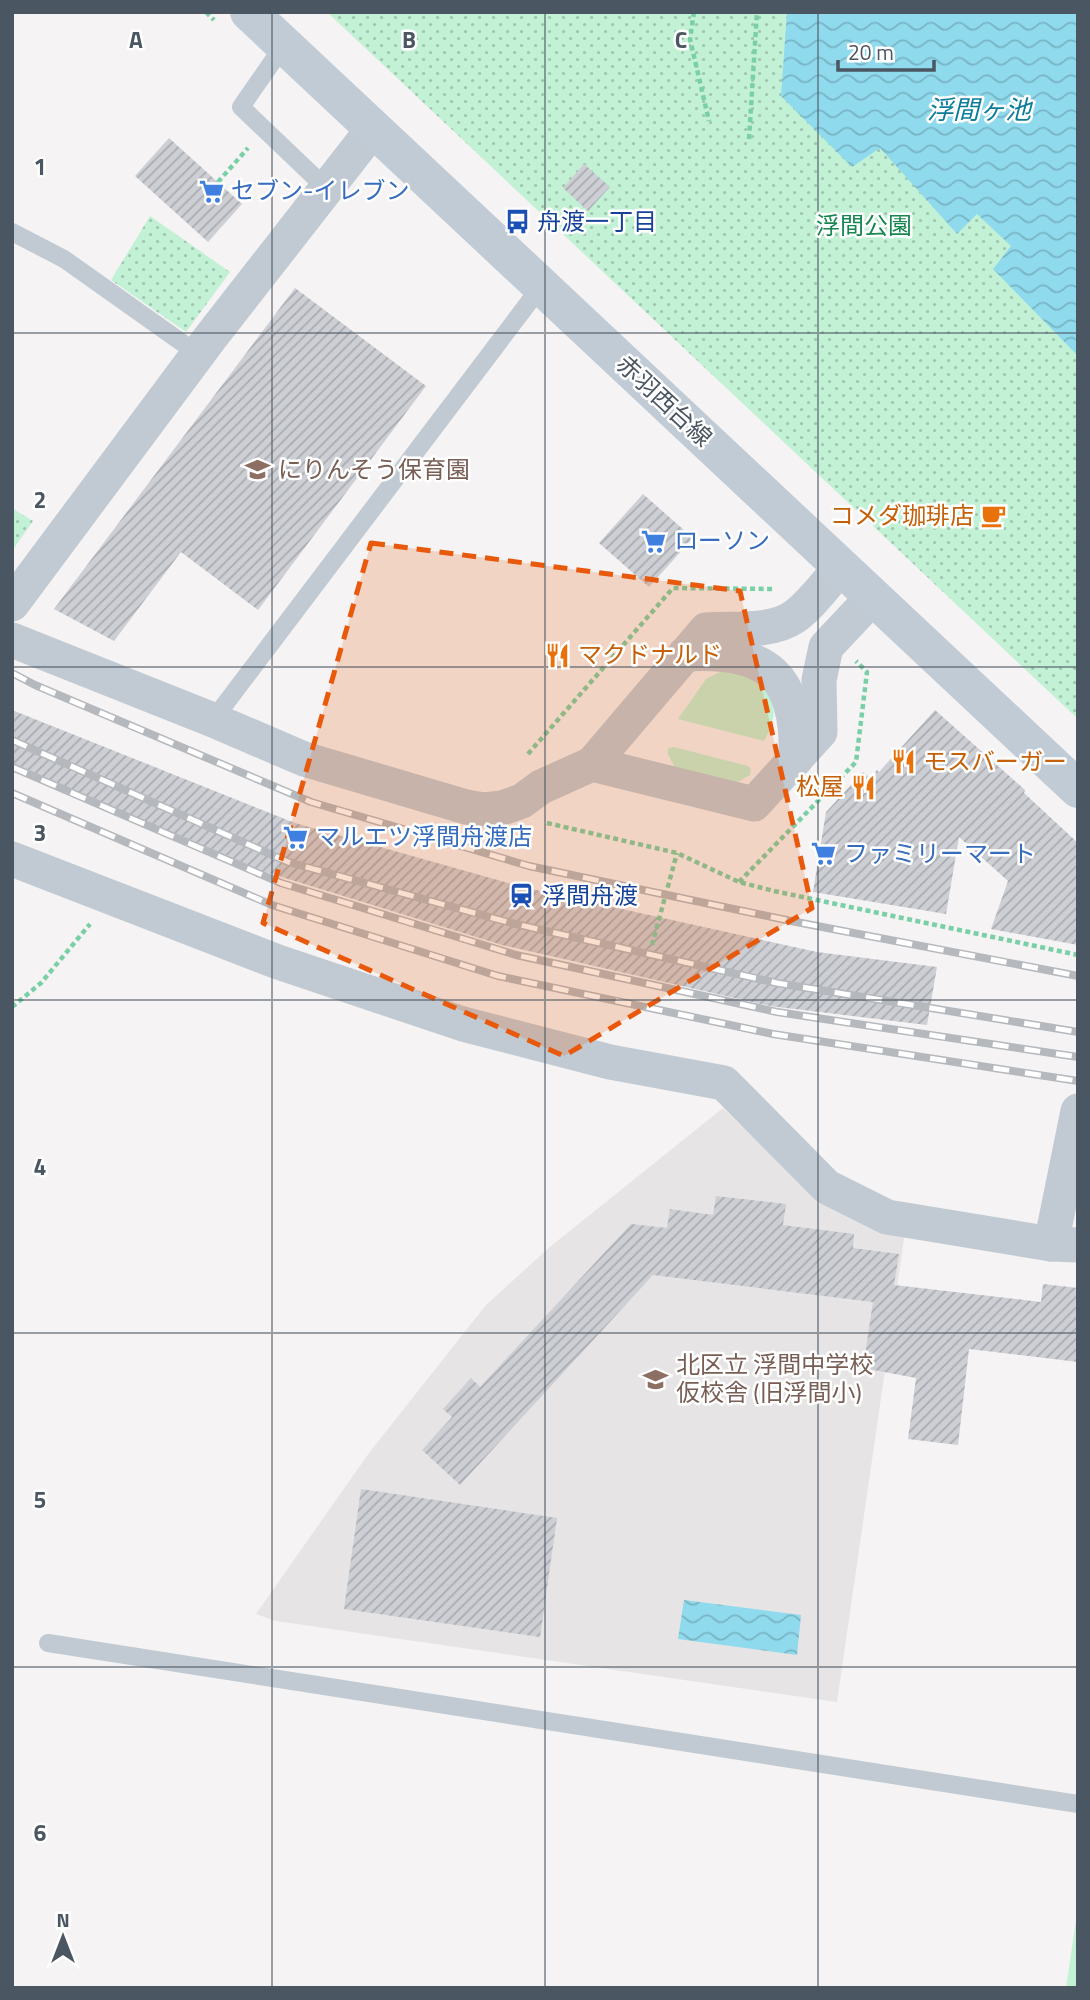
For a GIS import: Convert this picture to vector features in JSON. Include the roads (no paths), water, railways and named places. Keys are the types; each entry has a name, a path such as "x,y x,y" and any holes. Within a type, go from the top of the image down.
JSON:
{"main road":[{"name":"赤羽西台線","path":"249,12 1078,789"}],"street":[{"path":"12,604 198,354 373,129"},
{"path":"12,640 304,759 484,810 502,808 522,801 541,787 592,764 706,630 758,628 776,625 794,617 840,568"},
{"path":"592,764 754,804 820,732 819,680 826,647 872,598"},
{"path":"685,654 715,652 746,658 765,667 781,681 790,700 797,728 796,759"},
{"path":"12,859 278,962 463,1024 610,1062 724,1083 827,1187 887,1217 1064,1245 1078,1111"}],"lane":[{"path":"284,45 241,107 326,188"},
{"path":"12,232 64,259 198,354"},
{"path":"213,720 542,285"},
{"path":"48,1643 1078,1804"}],"water":[{"name":"浮間ヶ池","path":"787,12 1078,12 1078,356 993,269 1011,246 977,214 957,234 880,148 852,167 781,96"},
{"path":"684,1600 801,1615 797,1655 678,1639"}],"railway":[{"path":"12,673 311,802 529,866 791,921 1078,976"},
{"path":"12,740 288,862 511,923 777,983 1078,1032"},
{"path":"12,767 281,883 516,955 777,1012 1078,1057"},
{"path":"12,793 272,905 498,976 773,1034 1078,1081"}],"place":[{"name":"セブン-イレブン","path":"211,191"},
{"name":"舟渡一丁目","path":"517,222"},
{"name":"にりんそう保育園","path":"258,470"},
{"name":"コメダ珈琲店","path":"994,516"},
{"name":"ローソン","path":"654,541"},
{"name":"マクドナルド","path":"558,655"},
{"name":"モスバーガー","path":"903,762"},
{"name":"松屋","path":"864,787"},
{"name":"マルエツ浮間舟渡店","path":"296,837"},
{"name":"ファミリーマート","path":"824,854"},
{"name":"浮間舟渡","path":"522,896"},
{"name":"北区立 浮間中学校 仮校舎 (旧浮間小)","path":"656,1379"}],"park label":[{"name":"浮間公園","path":"864,226"}]}
